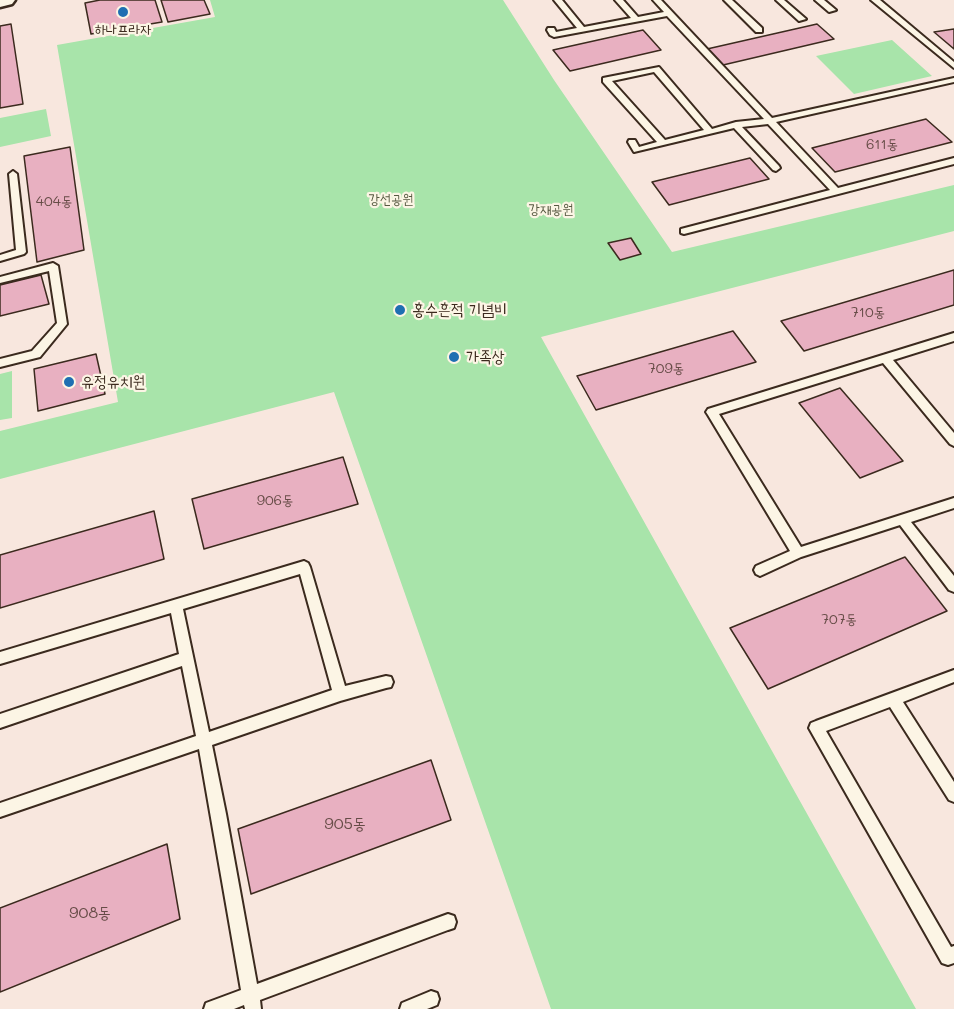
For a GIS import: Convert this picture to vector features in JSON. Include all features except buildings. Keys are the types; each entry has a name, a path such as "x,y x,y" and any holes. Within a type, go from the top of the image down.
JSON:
{"main road":[{"path":"0,1 5,0"}],"lane":[{"path":"558,0 583,30"},
{"path":"619,0 637,20"},
{"path":"657,0 836,191"},
{"path":"728,0 759,30"},
{"path":"780,0 802,19"},
{"path":"819,0 832,10"},
{"path":"874,0 954,66"},
{"path":"550,30 554,35 669,13"},
{"path":"663,143 606,80 656,69 710,132"},
{"path":"632,142 638,150 736,125 770,121 954,81"},
{"path":"736,125 776,168"},
{"path":"684,231 954,161"},
{"path":"0,258 21,252 13,174"},
{"path":"0,280 53,266 62,324 36,354 0,363"},
{"path":"798,553 712,412 954,337"},
{"path":"885,358 954,441"},
{"path":"760,570 798,553 954,503"},
{"path":"903,520 954,586"},
{"path":"0,658 304,567 340,694"},
{"path":"176,605 252,1001"},
{"path":"0,721 186,658"},
{"path":"954,676 816,728 948,957 954,954"},
{"path":"0,810 340,694 386,682"},
{"path":"893,699 954,795"},
{"path":"212,1009 252,1001 448,922"},
{"path":"408,1009 431,999"}],"green space":[{"name":"강선공원","path":"210,0 503,0 554,80 672,252 954,185 954,231 541,337 916,1009 551,1009 334,392 0,479 0,431 118,402 57,45 215,17"},
{"path":"892,40 932,76 854,94 816,56"},
{"path":"46,109 51,136 0,147 0,118"},
{"path":"12,371 12,418 0,420 0,374"}],"place":[{"name":"하나프라자","path":"123,12"},
{"name":"홍수흔적 기념비","path":"400,310"},
{"name":"가족상","path":"454,357"},
{"name":"유정유치원","path":"69,382"}],"park label":[{"name":"강재공원","path":"551,210"}]}
